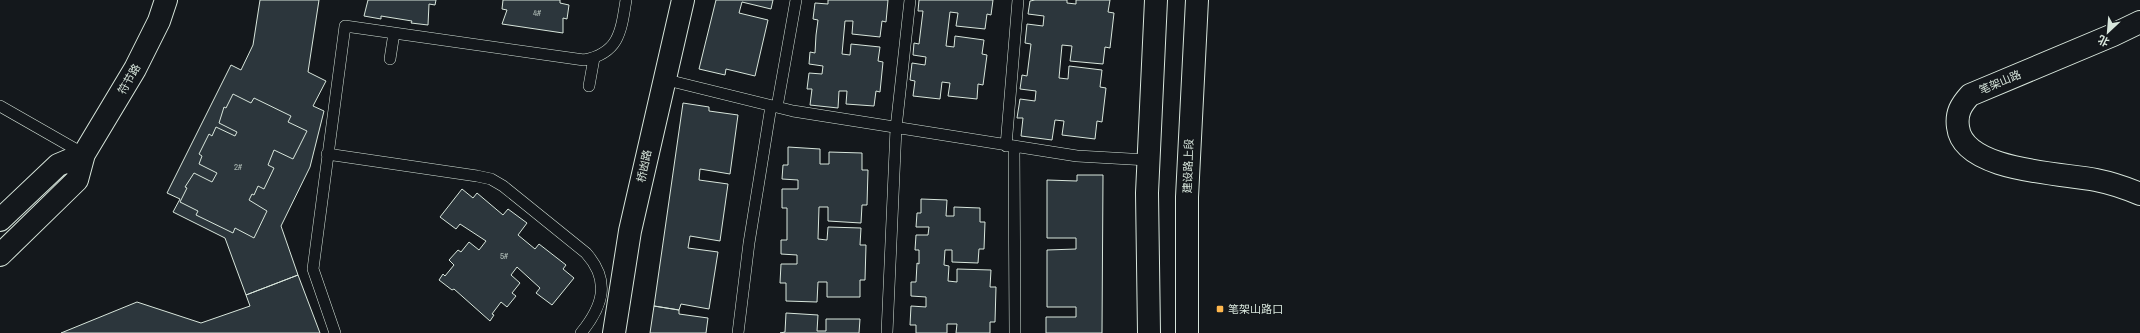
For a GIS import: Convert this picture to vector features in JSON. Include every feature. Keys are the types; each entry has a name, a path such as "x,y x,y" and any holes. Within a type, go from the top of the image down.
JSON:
{"main road":[{"name":"符节路","path":"0,255 77,180 84,154 135,69 159,21 166,0"},
{"name":"桥凼路","path":"614,333 630,231 683,0"},
{"path":"1149,333 1148,160 1156,0"},
{"name":"建设路上段","path":"1187,333 1187,189 1196,0"},
{"name":"笔架山路","path":"2140,22 2113,35 1970,95 1959,110 1957,119 1958,130 1970,150 2002,165 2096,180 2140,194"},
{"path":"0,220 58,166 84,154"}],"lane":[{"path":"336,333 313,269 344,26 584,60 594,58 608,50 618,38 622,27 626,0"},
{"path":"738,333 749,244 774,107 796,0"},
{"path":"887,333 896,128 910,0"},
{"path":"1015,333 1010,146 1018,0"},
{"path":"390,59 394,33"},
{"path":"589,86 594,58"},
{"path":"664,79 774,107 896,128 1078,156 1148,160"},
{"path":"0,106 84,154"},
{"path":"328,154 477,176 491,179 503,186 594,261 600,278 602,294 596,313 581,333"}],"building":[{"path":"260,0 319,0 308,72 326,81 313,106 324,111 310,167 281,226 298,275 246,295 225,238 173,212 180,199 167,193 231,65 241,70 253,45"},
{"path":"368,0 436,0 435,5 429,4 428,25 411,23 412,21 381,16 381,19 364,16"},
{"path":"503,0 560,0 560,3 569,5 567,19 563,18 563,33 502,24 507,10 502,9"},
{"path":"716,0 773,0 771,9 742,2 739,13 768,20 755,76 726,69 725,75 699,69"},
{"path":"828,0 888,0 886,22 882,21 880,37 852,34 853,21 845,21 842,54 850,55 851,44 880,47 878,61 883,62 880,92 876,91 874,106 846,104 847,91 839,91 838,108 810,105 812,89 807,89 809,73 822,74 823,66 809,64 810,52 815,53 818,20 813,19 815,3 828,4"},
{"path":"919,0 993,0 991,15 987,14 985,29 956,26 958,13 950,12 946,46 954,47 955,36 984,40 982,54 987,55 983,85 978,84 977,99 948,96 950,83 942,82 940,99 913,96 915,81 910,80 912,63 925,65 926,57 913,55 914,43 919,44 923,11 918,11"},
{"path":"1067,0 1067,3 1076,4 1076,0 1110,0 1108,12 1114,13 1110,48 1105,47 1103,64 1070,61 1072,46 1062,45 1059,78 1068,79 1069,66 1102,70 1100,87 1106,88 1102,122 1097,121 1095,139 1062,135 1064,121 1055,120 1052,140 1021,136 1023,118 1017,118 1020,99 1035,101 1036,91 1020,89 1022,75 1027,76 1031,44 1025,43 1027,24 1043,26 1044,16 1028,14 1030,1"},
{"path":"233,94 251,103 254,98 291,116 288,122 307,131 293,159 274,150 268,165 274,168 264,189 258,186 254,195 252,194 249,200 267,211 254,238 235,228 233,233 196,215 198,211 180,202 187,188 185,187 194,173 212,182 217,173 199,164 202,156 199,154 209,134 212,136 216,127 235,136 237,132 219,123 224,107 226,108"},
{"path":"683,103 709,107 709,111 738,115 730,174 700,169 699,180 728,184 720,241 690,236 688,248 718,252 709,309 681,304 679,310 654,306"},
{"path":"788,147 820,149 820,164 829,164 829,152 862,153 862,170 868,170 867,205 862,205 861,223 828,221 828,207 819,207 818,239 827,240 828,227 861,228 860,245 866,245 865,280 860,280 860,297 827,297 827,282 818,282 817,302 786,301 786,283 780,283 781,264 797,264 797,255 781,254 781,240 787,240 787,208 782,208 782,189 798,189 798,180 782,179 783,165 788,165"},
{"path":"1077,175 1103,175 1102,333 1046,333 1046,317 1076,317 1076,307 1047,307 1047,250 1076,249 1076,238 1047,238 1047,180 1077,181"},
{"path":"462,189 473,198 477,193 503,215 508,209 527,223 518,235 535,249 539,244 566,265 563,269 574,278 552,305 536,293 540,288 517,267 511,275 520,283 512,293 516,296 507,307 501,302 492,314 494,315 490,321 454,289 452,290 439,280 443,274 445,276 454,265 449,260 458,250 461,252 469,242 479,250 486,241 460,224 456,229 440,217"},
{"path":"921,199 947,200 946,216 954,216 954,207 980,208 980,222 985,222 984,249 979,249 978,263 952,262 952,250 945,250 944,265 949,266 948,281 957,282 957,269 991,270 990,287 996,287 995,322 990,322 990,333 956,333 957,324 947,324 947,333 916,333 916,325 910,325 911,306 926,307 926,297 911,296 911,282 916,282 917,263 919,264 919,250 915,250 916,235 928,235 929,227 916,227 917,213 921,213"},
{"path":"298,275 320,333 61,333 137,302 201,323 250,306 246,295"},
{"path":"654,306 679,310 679,314 708,318 706,333 650,333"},
{"path":"786,313 818,315 817,331 826,331 826,319 860,319 859,333 780,333 785,332"}],"place":[{"name":"笔架山路口","path":"1220,309"}]}
